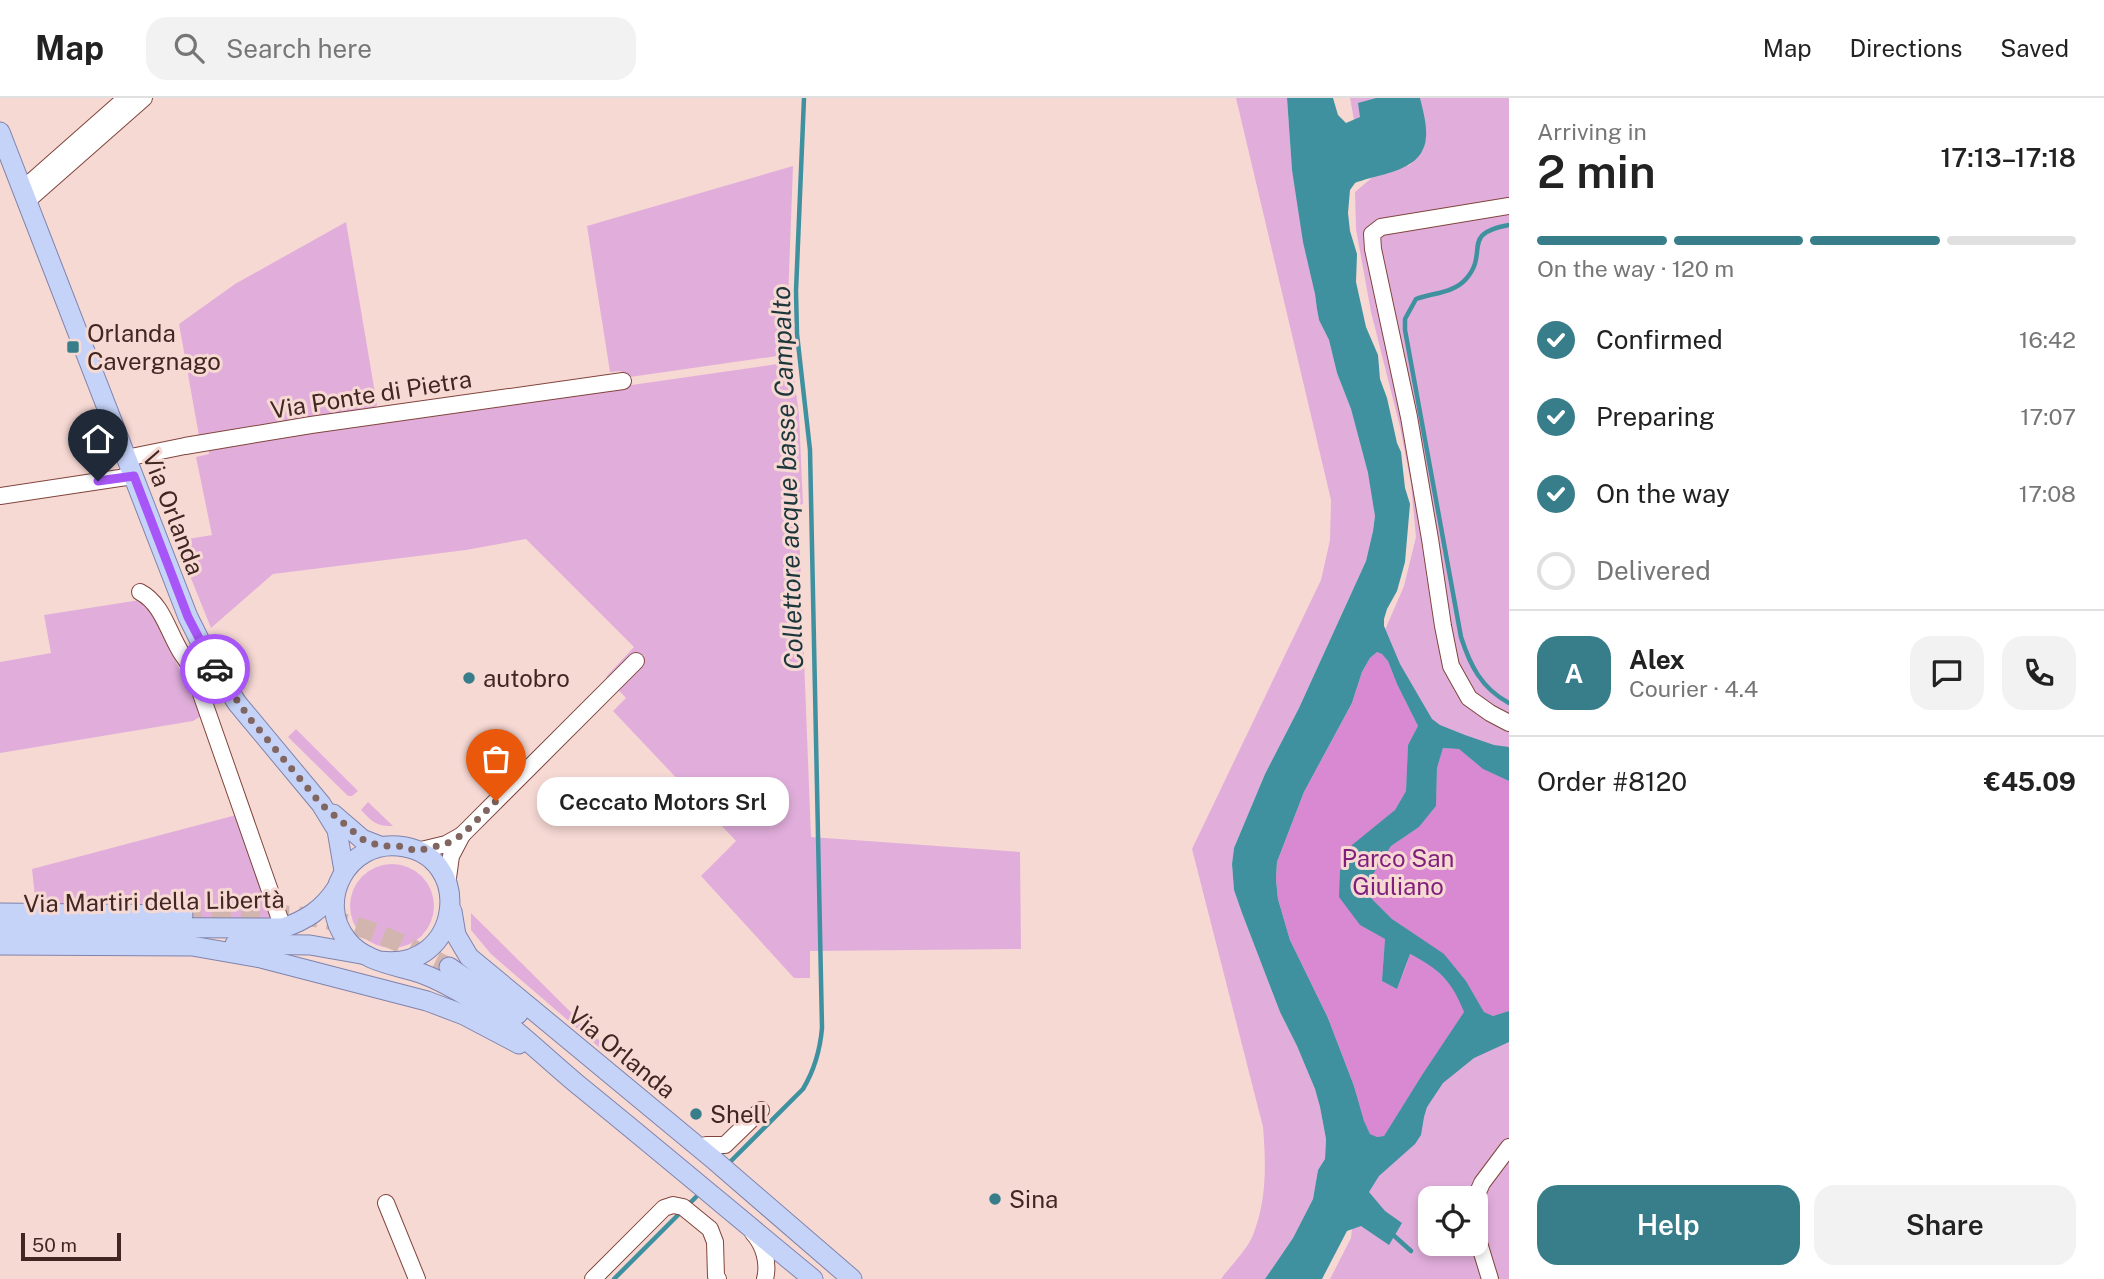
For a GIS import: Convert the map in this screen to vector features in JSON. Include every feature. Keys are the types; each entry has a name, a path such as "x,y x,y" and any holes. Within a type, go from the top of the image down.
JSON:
{"main road":[{"name":"Via Orlanda","path":"0,132 188,617 201,663 321,804 337,830 340,880"},
{"name":"Via Orlanda","path":"321,804 362,839 380,846"},
{"path":"192,946 310,945 371,957 398,962 424,953 444,931 450,913 449,894 439,869 417,851 399,846 380,846 356,858 340,880 334,907 338,925 348,942 371,957 425,974 473,1000 507,1022 564,1073"},
{"name":"Via Martiri della Libertà","path":"0,927 283,928 303,922 313,915 329,900 340,880"},
{"name":"Via Orlanda","path":"449,894 454,929 469,957 705,1164 728,1189 852,1279"},
{"name":"Via Martiri della Libertà","path":"0,913 183,915"},
{"name":"Via Martiri della Libertà","path":"0,945 192,946 261,958 427,1001 464,1015 509,1038 564,1073"},
{"path":"449,968 517,1013 705,1164"},
{"name":"Via Orlanda","path":"564,1073 705,1164 728,1189 737,1215 807,1273"},
{"path":"728,1189 836,1279"}],"street":[{"path":"25,195 126,98"},
{"path":"25,195 144,98"},
{"path":"1509,206 1381,227 1372,234 1409,417 1451,666 1469,698 1509,723"},
{"name":"Via Ponte di Pietra","path":"0,496 130,467 185,446 311,425 623,381"},
{"path":"140,592 156,605 180,651 201,663 211,721 283,928"},
{"name":"Via Orlanda","path":"417,851 446,844 462,835 636,661"},
{"name":"Via Orlanda","path":"449,894 451,856 462,835"},
{"path":"705,1164 761,1110"},
{"path":"1481,1186 1509,1147"},
{"path":"386,1203 417,1279"},
{"path":"593,1279 664,1208 673,1205 683,1207 710,1229 715,1242 718,1279"},
{"path":"737,1215 757,1237 764,1252 766,1278"},
{"path":"1483,1256 1490,1279"},
{"path":"766,1278 786,1268 807,1273"}],"green space":[{"path":"1236,98 1287,98 1292,170 1319,320 1329,340 1337,373 1351,409 1368,473 1375,516 1366,561 1299,708 1265,774 1234,848 1234,890 1280,1012 1315,1089 1326,1139 1325,1159 1318,1170 1313,1199 1293,1238 1265,1279 1221,1279 1247,1246 1258,1222 1265,1168 1264,1141 1263,1127 1192,849 1321,580 1330,540 1331,500"},
{"path":"1350,98 1376,98 1361,118 1354,120"},
{"name":"Parco San Giuliano","path":"1420,98 1509,98 1509,1279 1330,1279 1351,1238 1360,1148 1330,757 1404,586 1416,537 1411,484 1400,427 1371,312 1356,229 1355,192 1374,176 1410,165 1423,150 1426,138"},
{"path":"793,166 788,301 791,354 623,378 621,371 610,372 587,226"},
{"path":"346,222 377,405 374,408 199,436 179,324 235,284"},
{"path":"792,362 799,415 803,504 798,505 811,837 1020,852 1021,949 810,951 810,978 794,978 701,876 736,841 613,711 626,698 606,677 634,647 526,539 466,550 273,574 211,628 176,541 212,535 196,457 209,454 208,447"},
{"path":"140,600 158,623 201,716 193,721 0,753 0,662 51,653 44,615"},
{"path":"1377,652 1388,661 1418,726 1408,745 1406,791 1395,810 1352,846 1360,925 1385,939 1382,981 1397,989 1409,954 1430,964 1455,989 1464,1012 1384,1136 1376,1137 1370,1134 1364,1121 1354,1086 1328,1018 1290,940 1278,899 1276,879 1277,862 1304,792 1352,703 1362,672"},
{"path":"296,729 358,791 348,796 288,737"},
{"path":"1443,748 1459,749 1483,769 1509,781 1509,1011 1493,1016 1484,1012 1466,981 1444,955 1392,919 1363,890 1391,846 1419,827 1436,806 1437,768"},
{"path":"368,802 393,826 378,824 368,817 361,810"},
{"path":"240,814 272,920 183,922 36,906 32,869"},
{"path":"392,864 415,871 427,883 434,906 427,929 415,941 392,948 369,941 357,929 350,906 357,883 369,871"},
{"path":"471,913 610,1051 607,1054 491,954 471,930"}],"water":[{"path":"1287,98 1333,98 1338,115 1346,123 1360,117 1358,103 1376,98 1420,98 1426,137 1418,158 1399,169 1355,183 1350,190 1348,213 1357,254 1356,282 1366,327 1378,355 1380,379 1401,452 1405,488 1410,504 1405,562 1397,591 1387,609 1384,626 1400,664 1432,719 1465,735 1509,747 1509,781 1483,769 1459,749 1443,748 1437,768 1436,806 1419,827 1391,846 1363,890 1392,919 1444,954 1466,981 1484,1012 1493,1016 1509,1011 1509,1042 1474,1058 1443,1083 1427,1107 1421,1135 1415,1144 1379,1176 1369,1192 1385,1211 1402,1223 1389,1245 1361,1226 1347,1231 1322,1279 1265,1279 1293,1238 1313,1199 1318,1170 1325,1159 1326,1139 1315,1089 1280,1012 1234,890 1232,864 1234,848 1265,774 1299,708 1366,561 1375,516 1368,473 1351,409 1337,373 1329,340 1319,320 1292,170","holes":["1377,652 1388,661 1418,726 1408,745 1406,791 1395,810 1352,845 1340,871 1339,897 1360,925 1385,939 1382,981 1397,989 1410,954 1443,977 1455,992 1464,1012 1384,1136 1377,1137 1370,1134 1364,1121 1354,1086 1328,1018 1290,940 1278,899 1276,879 1277,862 1304,792 1352,703 1362,672 1370,658"]}],"waterway":[{"name":"Collettore acque basse Campalto","path":"728,1164 803,1089 816,1060 822,1028 810,450 797,334 796,291 804,98"},
{"path":"1509,225 1485,233 1480,239 1473,269 1461,284 1416,299 1405,319 1461,637 1478,675 1491,690 1509,703"},
{"name":"Collettore acque basse Campalto","path":"614,1279 700,1193"},
{"path":"1391,1233 1411,1251"}],"tunnel":[{"path":"183,915 275,914 345,923 376,933 449,967"}],"way so far":[{"path":"215,669 237,703 321,804 362,839 380,846 408,847 417,851 446,844 462,835 496,801"}],"place":[{"name":"Orlanda Cavergnago","path":"73,347"},
{"name":"autobro","path":"469,678"},
{"name":"Ceccato Motors Srl","path":"496,801"},
{"name":"Shell","path":"696,1114"},
{"name":"Sina","path":"995,1199"}],"route":[{"path":"98,481 134,476 171,577 215,669"}]}
